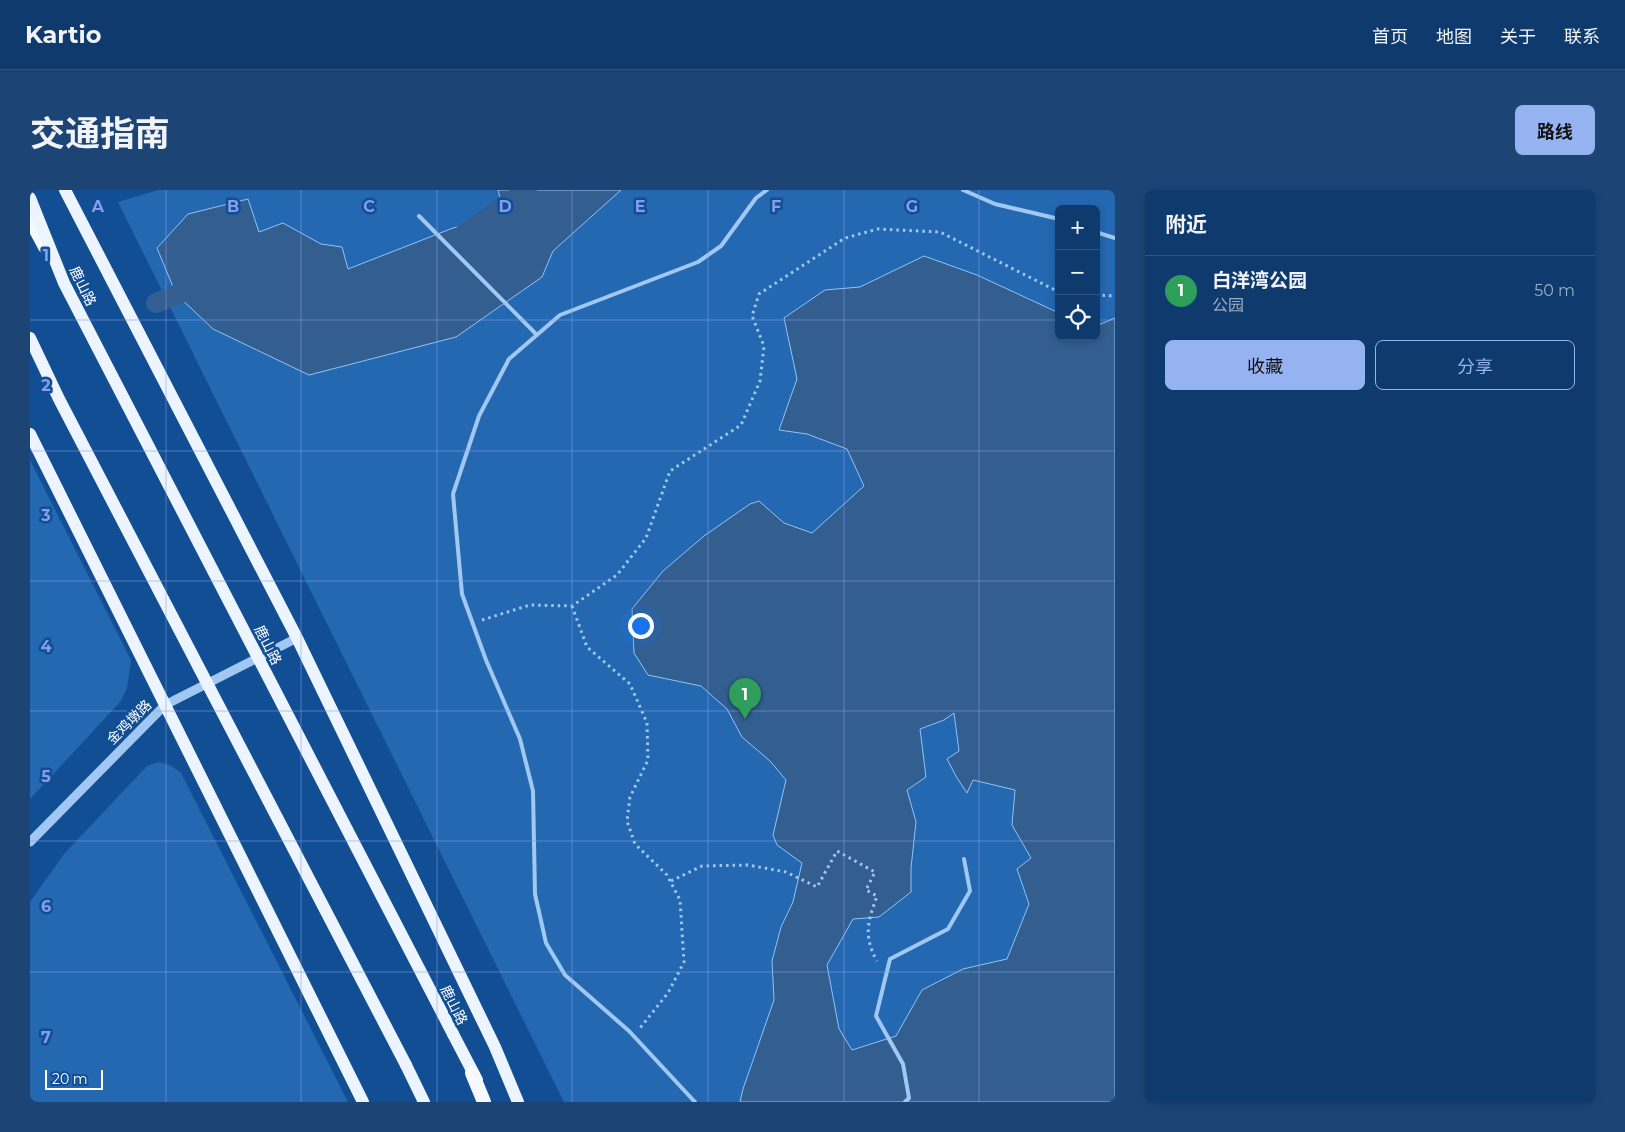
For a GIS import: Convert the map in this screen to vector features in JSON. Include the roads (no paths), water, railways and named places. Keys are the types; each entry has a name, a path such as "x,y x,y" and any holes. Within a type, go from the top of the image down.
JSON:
{"highway":[{"path":"30,219 64,283"},
{"path":"472,1073 484,1102"}],"main road":[{"path":"65,190 297,638 495,1047 518,1102"},
{"name":"鹿山路","path":"30,198 64,283 472,1073 489,1102"},
{"path":"30,338 59,399 424,1102"},
{"path":"30,434 363,1102"}],"street":[{"name":"金鸡墩路","path":"30,842 165,705 297,638"}],"lane":[{"path":"695,1102 634,1036 565,975 546,943 535,894 533,791 520,739 486,660 462,594 453,494 478,416 509,359 560,314 698,262 721,246 756,198 767,190"},
{"path":"963,190 995,204 1055,218"},
{"path":"419,216 537,335"},
{"path":"1100,233 1115,238"},
{"path":"905,1102 909,1098 904,1064 876,1016 890,959 948,929 970,891 964,859"}],"waterway":[{"path":"459,238 527,190"},
{"path":"156,303 202,284"}],"place":[{"name":"白洋湾公园","path":"745,719"}]}
